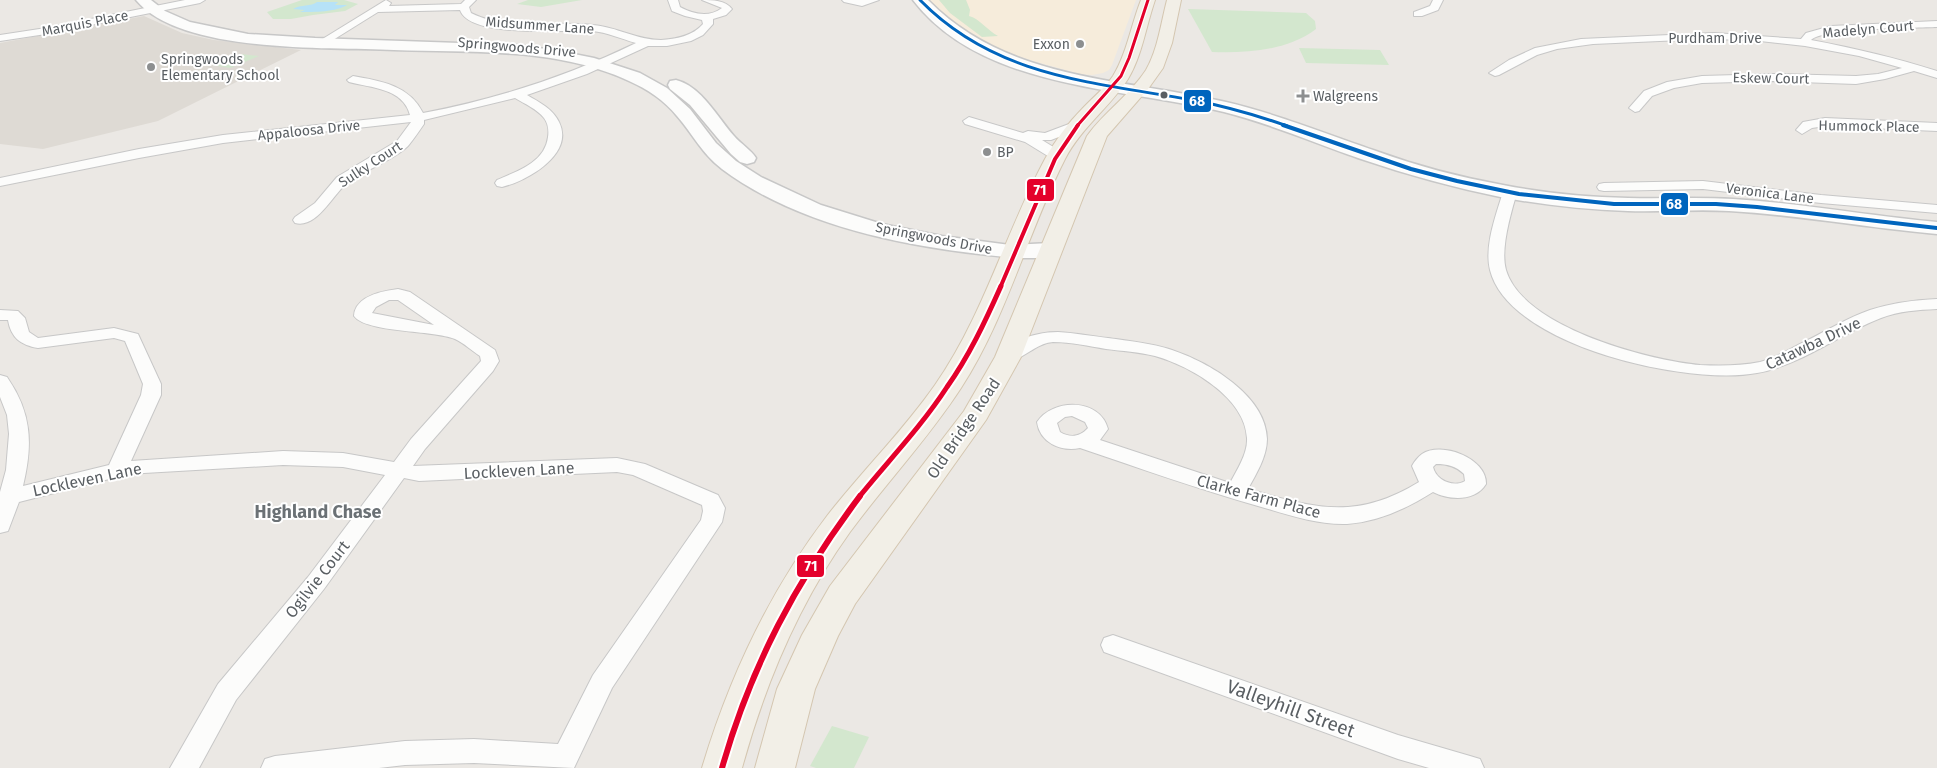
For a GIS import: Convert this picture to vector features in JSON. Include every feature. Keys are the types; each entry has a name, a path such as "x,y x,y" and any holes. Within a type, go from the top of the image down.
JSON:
{"main road":[{"name":"Old Bridge Road","path":"775,768 778,750 796,689 820,636 842,595 949,452 986,398 1008,356 1027,309 1028,249 1056,157 1077,125 1122,75 1148,0"},
{"name":"Old Bridge Road","path":"722,768 741,702 768,641 797,587 859,497 947,389 972,349 991,312 1028,249 1097,136 1110,117 1134,93 1154,68 1159,57 1174,0"},
{"path":"986,398 986,357 1028,249"}],"street":[{"name":"Marquis Place","path":"0,38 158,4 200,0"},
{"path":"326,40 391,0"},
{"path":"673,0 676,9 682,12 706,16 723,13 727,10 725,6 707,0"},
{"path":"847,0 862,3 874,0"},
{"path":"903,0 932,30 974,54 1033,76 1134,93 1241,121 1398,175 1509,197 1556,210 1608,214 1664,213 1731,205 1937,228"},
{"path":"920,0 948,27 994,53 1111,89"},
{"path":"1418,14 1434,8 1438,0"},
{"name":"Springwoods Drive","path":"158,4 192,17 225,26 326,40 518,44 566,49 606,62 661,91 684,113 706,144 718,157 750,179 791,199 834,216 951,244 1028,249"},
{"path":"376,10 468,4"},
{"name":"Midsummer Lane","path":"468,4 467,15 486,23 514,26 594,28 647,42 672,42 695,36 706,28 708,24 706,16"},
{"name":"Madelyn Court","path":"1803,43 1810,35 1831,29 1937,24"},
{"name":"Purdham Drive","path":"1495,73 1541,50 1572,43 1712,36 1751,37 1803,43 1869,56 1937,75"},
{"path":"606,62 647,42"},
{"name":"Appaloosa Drive","path":"0,182 222,139 382,122 418,116 516,94 606,62"},
{"name":"Eskew Court","path":"1636,108 1638,102 1650,93 1704,79 1761,76 1855,80 1878,78 1914,68"},
{"path":"353,80 386,87 407,97 416,108 418,116"},
{"path":"502,183 537,166 550,153 555,140 556,131 550,117 532,103 516,94"},
{"name":"Sulky Court","path":"300,220 320,206 328,194 342,180 402,144 415,130 418,124 418,116"},
{"path":"969,121 1011,133 1042,145 1053,152 1056,157"},
{"name":"Hummock Place","path":"1802,130 1808,125 1825,122 1937,127"},
{"path":"1011,133 1046,137 1077,125"},
{"name":"Veronica Lane","path":"1604,187 1703,185 1821,199 1937,209"},
{"name":"Catawba Drive","path":"1509,197 1498,247 1498,269 1509,292 1539,318 1574,336 1607,349 1653,363 1724,371 1774,364 1875,314 1904,306 1937,304"},
{"name":"Ogilvie Court","path":"184,768 227,692 316,583 418,444 487,367 490,361 489,354 404,296 398,294 382,297 367,304 363,310 363,316 373,320 459,334"},
{"path":"1027,309 1029,316 1038,326 1062,337"},
{"path":"0,315 12,315 16,318 17,328 28,342 38,343 114,334 122,334 132,338 152,384 151,395 117,470"},
{"path":"1008,356 1033,341 1062,337 1165,354 1204,371 1234,392 1250,413 1257,437 1250,464 1235,493"},
{"path":"0,381 7,390 16,410 20,429 20,455 6,497 0,525"},
{"name":"Clarke Farm Place","path":"1084,442 1235,493 1311,513 1349,516 1386,506 1420,491 1432,483"},
{"name":"Lockleven Lane","path":"6,497 117,470 283,458 343,460 399,471 434,474 617,465 631,466 702,495 715,506 715,514 711,522 602,682 562,762"},
{"name":"Valleyhill Street","path":"1113,645 1398,747 1470,768"},
{"path":"275,768 405,752 474,751 562,762"}],"shaded area":[{"path":"928,0 1136,0 1112,65 1109,70 1103,73 1092,75 1080,74 1033,61 995,48 957,27"},
{"path":"144,16 182,33 214,40 301,50 158,121 43,149 0,144 0,43"}],"green space":[{"path":"302,0 344,0 358,4 345,11 291,19 273,19 267,12"},
{"path":"528,0 582,0 541,7 517,4"},
{"path":"939,0 966,0 970,10 969,16 976,19 998,36 982,37 950,13"},
{"path":"1188,9 1306,13 1315,21 1316,29 1305,36 1280,46 1253,51 1212,52"},
{"path":"1299,48 1380,50 1389,65 1306,63"},
{"path":"241,54 259,56 230,68 212,65"},
{"path":"832,726 869,737 854,768 816,768 810,766"}],"water":[{"path":"317,2 338,2 335,5 347,5 337,9 318,12 300,12 305,10 293,9"}],"transit line":[{"name":"68","path":"920,0 962,36 978,46 1007,59 1067,77 1224,107 1260,117 1395,164 1473,185 1582,202 1629,205 1731,205 1937,228"},
{"name":"71","path":"722,768 745,695 760,659 795,591 837,526 927,416 964,361 993,305 1041,188 1055,159 1077,126 1121,76 1129,58 1148,0"}],"place":[{"name":"Exxon","path":"1080,44"},
{"name":"Springwoods Elementary School","path":"151,67"},
{"name":"Walgreens","path":"1303,96"},
{"name":"BP","path":"987,152"}],"district":[{"name":"Highland Chase","path":"318,512"}]}
